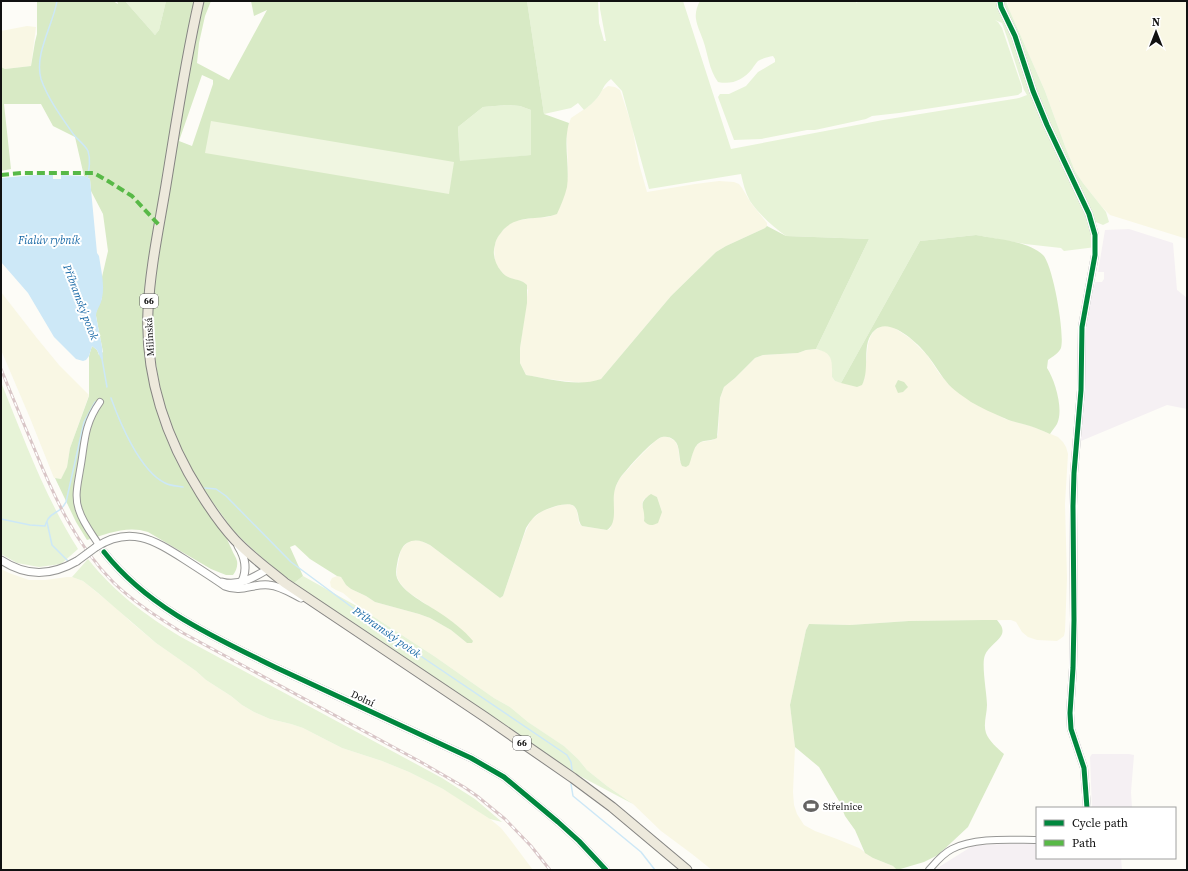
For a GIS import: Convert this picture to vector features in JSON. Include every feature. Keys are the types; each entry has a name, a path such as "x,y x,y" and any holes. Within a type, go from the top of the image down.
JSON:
{"main road":[{"name":"Milínská","path":"199,1 185,68 152,274 148,311 148,338 153,380 160,407 174,444 191,478 214,515 227,531 236,541 268,569"},
{"name":"66","path":"268,569 285,583 573,778 612,807 687,870"}],"street":[{"path":"1000,1 1001,7 1015,36 1033,91 1089,214 1095,236 1095,255 1082,327 1081,390 1074,472 1073,506 1074,620 1070,713 1071,729 1084,768 1086,807"},
{"path":"97,546 78,509 76,495 84,438 88,424 100,402"},
{"path":"227,531 245,559 246,568 242,581"},
{"path":"1,560 14,568 24,571 43,573 53,572 77,561 107,540 130,536 145,538 164,546 232,589 263,585 274,586 282,588 318,605"},
{"name":"Dolní","path":"104,552 116,568 130,581 150,598 173,614 223,641 302,680 472,758 494,770 564,827 606,870"},
{"path":"216,580 229,583 242,581 268,569"},
{"path":"251,587 258,583 268,569"},
{"path":"929,870 938,859 951,849 964,844 978,841 1036,840"}],"shaded area":[{"path":"1007,1 1187,1 1187,239 1110,215 1083,183 1075,171 1045,91 1009,9"},
{"path":"27,26 36,27 31,66 5,69 1,67 1,31"},
{"path":"608,86 615,87 620,90 632,126 639,164 647,192 719,181 734,182 739,184 742,188 751,203 767,223 767,226 716,252 671,296 601,379 584,383 526,375 520,363 520,348 528,290 522,281 505,276 497,266 494,248 496,240 500,233 514,221 549,217 557,213 563,199 568,175 567,129 571,118 589,106 599,96 602,90"},
{"path":"1129,229 1173,243 1177,290 1187,298 1187,409 1167,405 1081,441 1085,335 1095,282 1102,282 1104,279 1104,272 1098,272 1105,230"},
{"path":"1,292 59,365 89,395 70,448 67,467 61,479 54,478 1,350"},
{"path":"888,325 911,339 927,355 950,386 1005,419 1031,426 1058,437 1066,447 1068,454 1065,504 1067,578 1065,631 1064,636 1060,639 1057,641 1037,640 1028,637 1022,632 1016,622 1011,620 909,621 850,625 809,624 806,630 790,705 795,747 793,792 794,805 797,814 804,825 815,831 859,848 873,858 893,866 897,870 712,870 661,831 633,804 587,770 564,746 528,722 510,707 494,698 434,656 362,609 343,593 331,587 330,582 332,578 337,576 341,577 346,585 351,589 375,602 430,618 451,630 467,643 455,624 408,592 400,583 397,577 397,569 401,549 406,544 412,540 421,541 430,545 500,598 503,596 524,535 531,520 542,511 560,505 569,504 574,506 577,511 579,523 582,526 607,530 610,529 614,491 619,479 655,441 662,437 668,437 675,441 678,447 680,462 691,459 693,451 701,442 713,440 718,435 720,398 724,387 755,358 763,355 798,353 806,350 816,349 824,351 829,354 832,361 832,377 835,381 857,386 864,381 868,344 871,335 881,326","holes":["651,495 657,497 662,512 644,521 645,515 642,504 644,499"]},
{"path":"1,569 29,580 72,577 83,581 156,643 196,671 206,680 254,712 270,719 303,728 342,748 382,761 409,772 463,800 501,828 533,870 1,870"},
{"path":"1092,754 1134,755 1131,792 1132,807 1092,807 1090,757"},
{"path":"1036,843 1036,859 1121,859 1122,870 934,870 974,845"}],"green space":[{"path":"37,1 113,1 118,4 117,1 125,1 155,35 159,30 166,1 195,1 177,88 149,256 144,309 144,336 146,363 151,389 164,432 183,473 205,508 226,537 237,561 233,575 226,575 211,569 148,532 140,530 132,529 117,531 87,540 76,522 55,478 61,479 67,467 70,448 89,396 89,356 92,346 97,350 99,355 103,352 96,312 102,298 102,277 108,251 103,214 91,191 90,179 84,176 75,137 53,126 41,104 4,104 11,169 1,171 1,67 5,69 31,66 37,34"},
{"path":"125,1 166,1 159,30 155,35"},
{"path":"204,1 211,1 205,16 199,43 197,63 229,80 267,10 254,16 251,1 527,1 544,114 569,123 567,131 567,187 557,214 516,221 510,224 498,236 494,248 497,265 501,271 507,277 521,281 527,285 527,303 520,348 520,363 526,375 574,382 601,379 671,296 716,252 767,226 786,236 869,239 816,349 798,353 763,355 755,358 724,387 720,398 717,438 700,442 695,447 689,465 686,467 682,466 678,446 673,439 662,437 652,443 620,478 614,494 613,522 607,530 582,526 579,522 576,508 567,504 539,513 533,518 526,528 503,596 500,598 430,545 416,540 410,541 402,548 396,568 396,576 404,589 462,629 473,641 472,643 467,643 451,630 430,618 375,602 351,589 346,585 341,577 310,559 295,545 290,547 303,576 294,583 262,558 232,529 202,486 177,440 161,391 156,365 153,339 153,305 155,284 186,92","holes":["202,75 213,80 213,84 192,146 179,141","507,105 520,106 531,110 531,155 460,161 458,127 483,107"]},
{"path":"527,1 598,1 599,23 604,41 606,41 600,1 683,1 731,149 883,120 1019,98 1027,95 1002,23 995,20 1002,28 1022,87 1022,92 1018,95 872,116 866,119 815,130 807,130 761,139 734,140 718,97 720,94 729,94 746,86 758,72 775,62 775,59 773,56 758,61 749,73 737,81 728,83 718,82 711,67 697,22 696,12 700,1 857,1 856,3 859,1 1006,1 1045,91 1075,171 1106,212 1109,222 1103,225 1091,220 1096,247 1064,251 1061,248 1025,244 976,235 920,241 841,383 835,381 832,377 831,359 826,353 816,349 869,239 786,236 766,220 750,201 745,191 741,174 649,189 622,91 611,79 596,99 584,110 578,103 571,108 544,114"},
{"path":"507,105 520,106 531,110 532,155 460,162 458,127 483,107"},
{"path":"211,121 454,162 449,194 205,153"},
{"path":"976,235 1011,241 1029,247 1037,250 1047,261 1051,272 1060,315 1062,340 1060,350 1048,360 1047,368 1056,387 1060,411 1057,424 1050,434 1007,419 971,402 949,385 918,345 904,333 888,326 875,330 871,335 867,349 865,379 862,385 857,387 841,383 920,241"},
{"path":"898,380 904,382 908,387 903,392 898,393 895,386"},
{"path":"1,382 45,488 78,549 61,564 39,567 17,563 1,554"},
{"path":"651,494 657,497 662,512 658,523 649,525 644,521 643,503 646,497"},
{"path":"88,559 120,593 142,611 181,637 442,778 475,799 502,822 490,819 443,789 409,772 382,761 342,748 303,728 270,719 242,705 156,643 83,581 72,577"},
{"path":"303,576 362,609 434,656 494,698 510,707 528,722 564,746 587,770 633,804 576,774 487,713 320,603 294,583"},
{"path":"997,620 1001,626 1002,634 989,649 984,659 987,705 985,730 991,742 1004,754 968,827 938,855 924,862 897,870 893,866 865,853 855,830 845,816 839,801 819,767 795,747 790,705 806,630 809,624 850,625 909,621"}],"water":[{"name":"Fialúv rybník","path":"53,175 53,179 61,179 61,175 84,176 90,179 97,253 99,256 103,283 101,303 96,316 103,359 101,359 97,350 92,346 86,360 83,361 76,359 54,337 28,293 1,262 1,178"}],"waterway":[{"name":"Příbramský potok","path":"57,1 42,50 40,60 41,79 47,94 60,115 74,135 88,151 90,161 87,179"},
{"name":"Příbramský potok","path":"102,359 107,387"},
{"name":"Příbramský potok","path":"111,398 125,433 147,468 165,483 183,487"},
{"path":"1,519 30,525 45,526 50,516 64,506 84,422 95,402"},
{"name":"Příbramský potok","path":"205,488 216,489 226,496 291,562 388,634 567,755 571,762 572,770"},
{"path":"47,522 52,545 69,562"},
{"name":"Příbramský potok","path":"571,784 573,796 641,852 655,870"}],"railway":[{"path":"1,369 42,466 67,520 88,553 114,583 139,604 183,633 464,787 505,819 531,846 550,870"}],"marked path":[{"path":"1,175 22,173 94,173 132,196 159,225"}],"cycle path":[{"path":"1000,1 1001,7 1015,36 1033,91 1047,125 1089,214 1095,235 1095,255 1082,327 1081,390 1074,473 1074,620 1070,713 1071,729 1084,768 1087,807"},
{"path":"104,552 141,590 185,620 231,646 471,758 504,777 579,841 606,870"}],"place":[{"name":"Střelnice","path":"811,806"}]}
